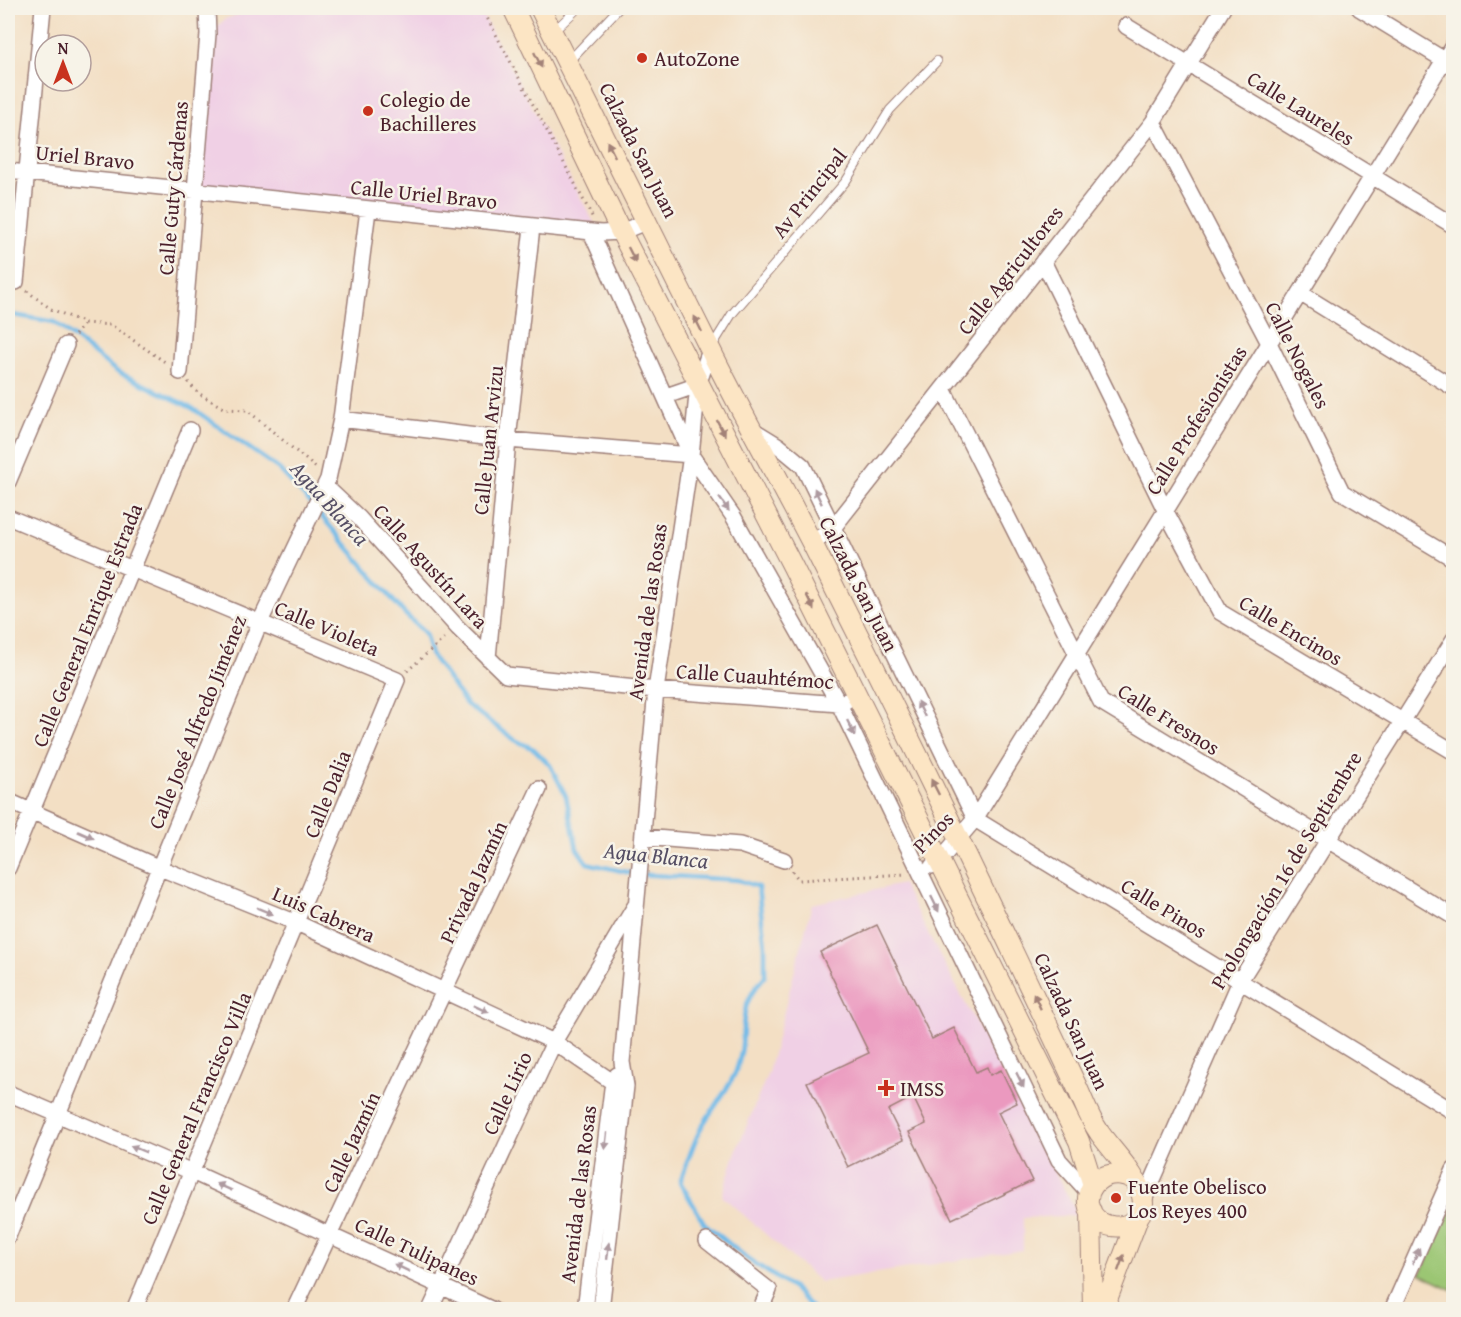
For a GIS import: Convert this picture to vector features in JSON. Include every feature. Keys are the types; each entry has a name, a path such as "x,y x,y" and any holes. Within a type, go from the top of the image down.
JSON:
{"main road":[{"path":"513,8 604,232 698,386 793,567 848,700 939,861 1079,1141 1091,1196 1100,1222 1114,1227 1128,1225 1141,1208"},
{"name":"Calzada San Juan","path":"540,8 648,221 710,350 812,543 959,836 1097,1130 1135,1180"},
{"path":"1079,1141 1097,1130"},
{"path":"1113,1173 1125,1174 1135,1180 1141,1189 1141,1208 1098,1308 1091,1196 1102,1176 1113,1173"}],"street":[{"path":"16,282 43,8"},
{"name":"Calle Guty Cárdenas","path":"180,372 208,34 207,8"},
{"name":"Calle Agricultores","path":"812,543 832,528 1153,122 1223,8"},
{"path":"1359,8 1449,63"},
{"name":"Calle Laureles","path":"1126,26 1454,226"},
{"name":"Calle Profesionistas","path":"975,819 1372,176 1449,63 1454,44"},
{"name":"Calle Nogales","path":"1153,122 1269,343 1342,492 1454,559"},
{"name":"Uriel Bravo","path":"8,171 194,190"},
{"name":"Calle Uriel Bravo","path":"194,190 532,227 604,232 648,221"},
{"name":"Calle José Alfredo Jiménez","path":"8,1236 260,622 323,490 340,419 368,210"},
{"name":"Calle Juan Arvizu","path":"488,658 508,440 532,227"},
{"path":"604,232 666,396 692,455 733,516 848,700 921,874 1059,1160 1091,1196"},
{"name":"Calle Encinos","path":"1043,261 1165,510 1220,612 1454,752"},
{"path":"1300,293 1454,388"},
{"path":"8,482 66,345"},
{"name":"Avenida de las Rosas","path":"602,1310 656,690 692,455 698,386 710,350"},
{"path":"666,396 698,386"},
{"name":"Calle Fresnos","path":"943,389 1101,702 1454,917"},
{"path":"340,419 508,440 692,455"},
{"name":"Calle General Enrique Estrada","path":"8,868 190,430"},
{"path":"753,430 780,446 803,466 975,819"},
{"name":"Calle Agustín Lara","path":"323,490 359,518 506,675"},
{"name":"Calle Violeta","path":"8,517 397,680"},
{"name":"Prolongación 16 de Septiembre","path":"1141,1208 1241,979 1401,720 1454,639"},
{"name":"Calle Cuauhtémoc","path":"506,675 656,690 848,700"},
{"name":"Calle Dalia","path":"297,923 397,680"},
{"name":"Privada Jazmín","path":"446,993 539,789"},
{"name":"Luis Cabrera","path":"8,801 160,868 297,923 554,1042 620,1085"},
{"name":"Pinos","path":"921,874 939,861 975,819"},
{"name":"Calle Pinos","path":"975,819 1241,979 1454,1112"},
{"path":"643,842 740,845 784,860"},
{"name":"Calle Lirio","path":"430,1310 554,1042 637,903"},
{"name":"Calle General Francisco Villa","path":"134,1310 297,923"},
{"name":"Calle Jazmín","path":"294,1310 446,993"},
{"name":"Avenida de las Rosas","path":"585,1310 620,1085"},
{"name":"Calle Tulipanes","path":"8,1093 192,1172 493,1310"},
{"path":"1392,1310 1454,1170"},
{"path":"707,1241 769,1290 760,1310"}],"lane":[{"path":"553,33 578,8"},
{"path":"568,62 587,45 620,8"},
{"name":"Av Principal","path":"710,350 732,314 846,181 890,111 937,61"}],"path":[{"path":"482,8 604,232"},
{"path":"82,328 85,323"},
{"path":"420,657 451,634"},
{"path":"784,860 799,880 921,874"}],"shaded area":[{"name":"Colegio de Bachilleres","path":"257,8 479,8 598,230 195,188 210,34 225,19"},
{"name":"IMSS","path":"902,884 1078,1215 1023,1218 1023,1250 820,1282 722,1196 735,1154 768,1073 812,904"}],"green space":[{"path":"1453,1207 1453,1290 1420,1274"}],"building":[{"path":"877,925 932,1039 954,1028 976,1072 987,1067 990,1075 1001,1070 1017,1103 998,1112 1032,1181 952,1219 909,1132 926,1124 913,1097 888,1110 903,1140 848,1167 807,1082 869,1053 820,952"}],"waterway":[{"name":"Agua Blanca","path":"8,314 54,322 116,371 192,408 279,469 404,613 425,633 431,655 466,704 515,740 534,749 550,765 566,796 577,849 587,863 635,874 738,880 758,887 765,946 765,976 748,1001 736,1071 702,1126 680,1182 704,1223 748,1259 794,1289 814,1310"}],"place":[{"name":"AutoZone","path":"642,58"},
{"name":"Colegio de Bachilleres","path":"368,111"},
{"name":"IMSS","path":"886,1088"},
{"name":"Fuente Obelisco Los Reyes 400","path":"1116,1198"}]}
